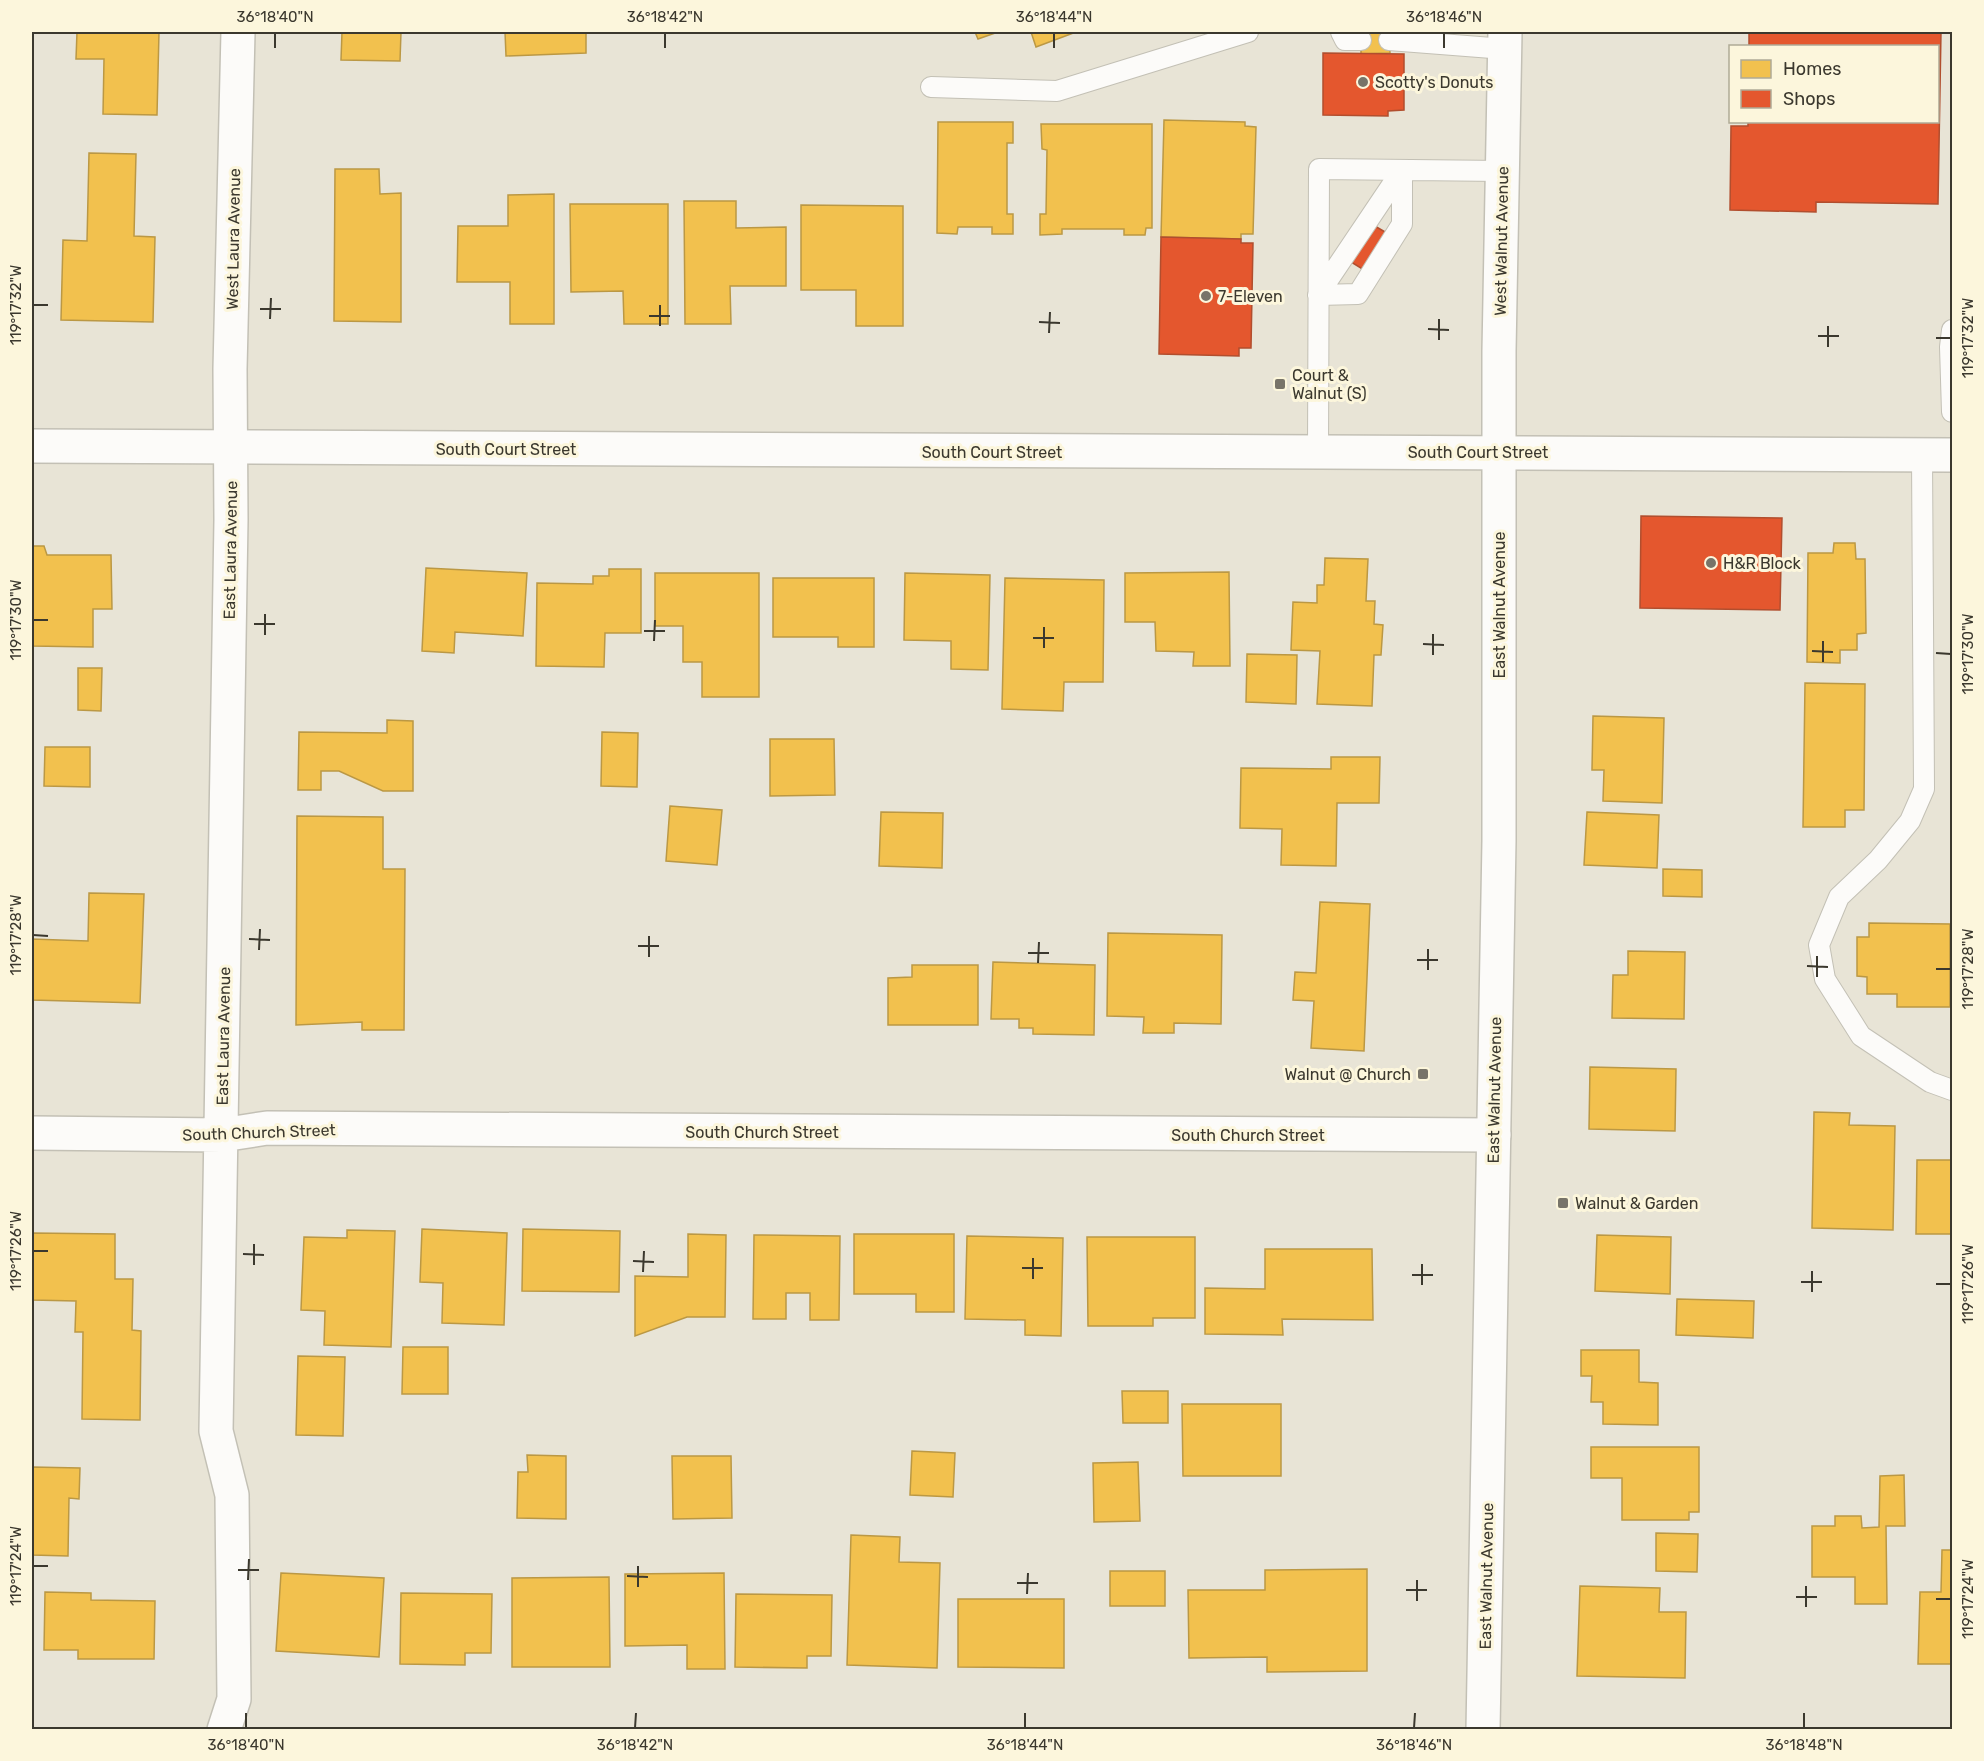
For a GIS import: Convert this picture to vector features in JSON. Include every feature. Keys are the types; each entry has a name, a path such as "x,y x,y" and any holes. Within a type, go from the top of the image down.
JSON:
{"street":[{"name":"West Laura Avenue","path":"231,447 230,369 238,32"},
{"name":"West Walnut Avenue","path":"1498,451 1505,40"},
{"name":"South Court Street","path":"32,446 1318,453 1498,451 1937,455"},
{"name":"East Laura Avenue","path":"224,1730 234,1699 232,1494 216,1431 231,447"},
{"name":"East Walnut Avenue","path":"1483,1730 1499,841 1498,451"},
{"name":"South Church Street","path":"32,1133 222,1135 279,1128 1494,1135"}],"lane":[{"path":"931,87 1058,91 1248,32"},
{"path":"1341,32 1345,40 1360,40"},
{"path":"1389,40 1505,40"},
{"path":"1318,453 1319,168 1502,171"},
{"path":"1318,295 1358,294 1402,224 1402,170"},
{"path":"1318,295 1402,170"},
{"path":"1953,330 1950,347 1953,412"},
{"path":"1937,455 1924,789 1910,821 1878,860 1839,897 1820,945 1825,979 1861,1036 1930,1082 1953,1090"}],"building: Homes":[{"path":"77,32 159,32 157,115 103,114 104,59 76,59"},
{"path":"342,32 401,32 400,61 341,60"},
{"path":"505,32 586,32 586,53 506,56"},
{"path":"975,32 998,32 978,39"},
{"path":"1031,32 1076,32 1036,47"},
{"path":"1361,32 1389,32 1390,53 1361,54"},
{"path":"1164,120 1245,122 1245,126 1256,127 1253,234 1241,234 1241,239 1161,237"},
{"path":"938,122 1013,122 1013,143 1007,143 1007,214 1013,214 1013,234 992,234 992,227 958,227 957,234 937,233"},
{"path":"1041,124 1152,124 1152,228 1146,228 1145,235 1124,235 1124,229 1062,229 1062,234 1040,235 1040,214 1046,214 1047,150 1042,149"},
{"path":"89,153 136,154 134,236 155,237 153,322 61,320 63,240 87,241"},
{"path":"335,169 379,169 380,194 401,193 401,322 334,321"},
{"path":"554,194 554,324 510,324 510,282 457,282 458,226 508,226 508,195"},
{"path":"684,201 736,201 736,228 786,227 786,286 730,286 731,324 685,324"},
{"path":"570,204 668,204 668,324 624,324 623,291 571,292"},
{"path":"801,205 903,206 903,326 856,326 856,290 801,290"},
{"path":"1834,543 1855,543 1856,559 1865,559 1866,633 1857,634 1857,650 1840,650 1840,663 1807,662 1808,553 1833,553"},
{"path":"32,546 44,546 47,555 111,555 112,609 93,609 93,647 32,646"},
{"path":"1325,558 1368,559 1366,601 1375,601 1374,624 1383,625 1381,655 1374,655 1372,706 1317,704 1320,651 1291,650 1293,602 1317,603 1317,585 1324,585"},
{"path":"426,568 527,573 523,636 455,632 454,653 422,651"},
{"path":"609,569 641,569 641,633 605,633 604,667 536,666 537,583 593,584 593,576 609,576"},
{"path":"1229,572 1230,666 1193,666 1194,652 1156,651 1155,622 1125,622 1125,573"},
{"path":"655,573 759,573 759,697 702,697 702,662 683,662 683,626 655,626"},
{"path":"905,573 990,575 988,670 951,669 951,641 904,640"},
{"path":"773,578 874,578 874,647 838,647 838,637 773,637"},
{"path":"1005,578 1104,580 1103,682 1064,682 1063,711 1002,709"},
{"path":"1247,654 1297,655 1296,704 1246,702"},
{"path":"78,668 102,668 101,711 78,710"},
{"path":"1805,683 1865,684 1864,810 1845,810 1845,827 1803,827"},
{"path":"1593,716 1664,718 1662,803 1603,801 1604,770 1592,770"},
{"path":"387,720 413,721 413,791 383,791 339,771 321,771 321,790 298,790 299,732 387,733"},
{"path":"602,732 638,733 637,787 601,786"},
{"path":"770,739 834,739 835,795 770,796"},
{"path":"45,747 90,747 90,787 44,786"},
{"path":"1331,757 1380,757 1379,803 1337,803 1336,866 1281,865 1282,829 1240,828 1241,768 1331,769"},
{"path":"670,806 722,810 717,865 666,861"},
{"path":"881,812 943,813 942,868 879,866"},
{"path":"1587,812 1659,815 1657,868 1584,865"},
{"path":"297,816 383,817 383,869 405,869 404,1030 362,1030 362,1022 296,1025"},
{"path":"1663,869 1702,870 1702,897 1663,896"},
{"path":"89,893 144,894 140,1003 32,1000 32,939 88,941"},
{"path":"1320,902 1370,904 1364,1051 1311,1048 1314,1001 1293,1000 1295,972 1316,973"},
{"path":"1869,923 1950,924 1950,1007 1897,1007 1897,994 1867,994 1867,977 1857,976 1857,937 1869,937"},
{"path":"1108,933 1222,935 1221,1024 1174,1023 1174,1033 1143,1033 1144,1017 1107,1016"},
{"path":"1628,951 1685,952 1684,1019 1612,1018 1613,975 1628,975"},
{"path":"993,962 1095,965 1094,1035 1033,1034 1033,1028 1019,1028 1019,1019 991,1019"},
{"path":"912,965 978,965 978,1025 888,1025 888,978 912,977"},
{"path":"1590,1067 1676,1069 1675,1131 1589,1129"},
{"path":"1814,1112 1850,1113 1849,1125 1895,1126 1893,1230 1812,1228"},
{"path":"1917,1160 1952,1160 1952,1234 1916,1234"},
{"path":"422,1229 507,1233 504,1325 442,1323 443,1283 420,1282"},
{"path":"523,1229 620,1231 619,1292 522,1291"},
{"path":"347,1230 395,1231 391,1347 324,1345 325,1311 301,1310 304,1237 347,1238"},
{"path":"32,1233 115,1234 115,1279 133,1279 132,1330 141,1331 140,1420 82,1419 83,1332 75,1332 76,1301 32,1300"},
{"path":"688,1234 726,1235 725,1317 687,1317 635,1336 635,1276 688,1277"},
{"path":"854,1234 954,1234 954,1312 916,1312 916,1294 854,1294"},
{"path":"754,1235 840,1236 839,1320 810,1320 810,1293 786,1293 786,1319 753,1319"},
{"path":"1597,1235 1671,1237 1670,1294 1595,1291"},
{"path":"967,1236 1063,1238 1061,1336 1025,1335 1025,1320 965,1319"},
{"path":"1087,1237 1195,1237 1195,1318 1153,1318 1153,1326 1088,1326"},
{"path":"1265,1249 1372,1249 1373,1320 1282,1319 1283,1335 1205,1334 1205,1288 1265,1289"},
{"path":"1677,1299 1754,1301 1753,1338 1676,1335"},
{"path":"403,1347 448,1347 448,1394 402,1394"},
{"path":"1581,1350 1639,1350 1639,1382 1658,1383 1658,1425 1603,1424 1603,1402 1591,1402 1592,1376 1581,1376"},
{"path":"298,1356 345,1357 343,1436 296,1435"},
{"path":"1122,1391 1168,1391 1168,1423 1123,1423"},
{"path":"1182,1404 1281,1404 1281,1476 1183,1476"},
{"path":"1591,1447 1699,1447 1699,1512 1689,1512 1689,1520 1622,1520 1622,1478 1591,1478"},
{"path":"912,1451 955,1453 953,1497 910,1495"},
{"path":"527,1455 566,1456 566,1519 517,1518 518,1472 528,1472"},
{"path":"672,1456 731,1456 732,1518 673,1519"},
{"path":"1138,1462 1140,1521 1094,1522 1093,1463"},
{"path":"32,1467 80,1468 79,1499 69,1498 68,1556 32,1555"},
{"path":"1904,1475 1905,1526 1886,1526 1887,1604 1855,1604 1855,1577 1812,1577 1812,1526 1835,1526 1835,1516 1861,1516 1862,1528 1879,1527 1880,1476"},
{"path":"1656,1533 1698,1534 1697,1572 1656,1571"},
{"path":"851,1535 900,1537 899,1562 940,1563 937,1668 847,1665"},
{"path":"1942,1550 1952,1550 1952,1664 1918,1664 1920,1592 1941,1592"},
{"path":"1367,1569 1367,1671 1267,1672 1267,1657 1189,1658 1188,1590 1265,1590 1265,1570"},
{"path":"1110,1571 1165,1571 1165,1606 1110,1606"},
{"path":"281,1573 384,1578 379,1657 276,1651"},
{"path":"724,1573 725,1669 687,1669 687,1645 625,1646 625,1574"},
{"path":"609,1577 610,1667 512,1667 512,1578"},
{"path":"1580,1586 1660,1588 1659,1612 1686,1612 1685,1678 1577,1676"},
{"path":"45,1592 91,1593 91,1600 155,1601 154,1659 78,1659 78,1650 44,1650"},
{"path":"401,1593 492,1594 491,1653 465,1653 465,1665 400,1664"},
{"path":"736,1594 832,1595 831,1656 807,1656 807,1668 735,1667"},
{"path":"958,1599 1064,1599 1064,1668 958,1667"}],"building: Shops":[{"path":"1749,32 1941,32 1938,204 1816,202 1816,212 1730,210 1731,126 1748,126 1748,123 1939,123 1939,45 1749,45"},
{"name":"Scotty's Donuts","path":"1323,53 1404,54 1404,110 1388,111 1388,116 1323,115"},
{"path":"1373,225 1387,233 1364,270 1351,262"},
{"name":"7-Eleven","path":"1161,237 1241,239 1241,243 1253,243 1251,348 1239,348 1239,356 1159,354"},
{"name":"H&R Block","path":"1641,516 1782,518 1780,610 1640,608"}],"place":[{"name":"Scotty's Donuts","path":"1363,82"},
{"name":"7-Eleven","path":"1206,296"},
{"name":"Court & Walnut (S)","path":"1280,384"},
{"name":"H&R Block","path":"1711,563"},
{"name":"Walnut @ Church","path":"1423,1074"},
{"name":"Walnut & Garden","path":"1563,1203"}]}
